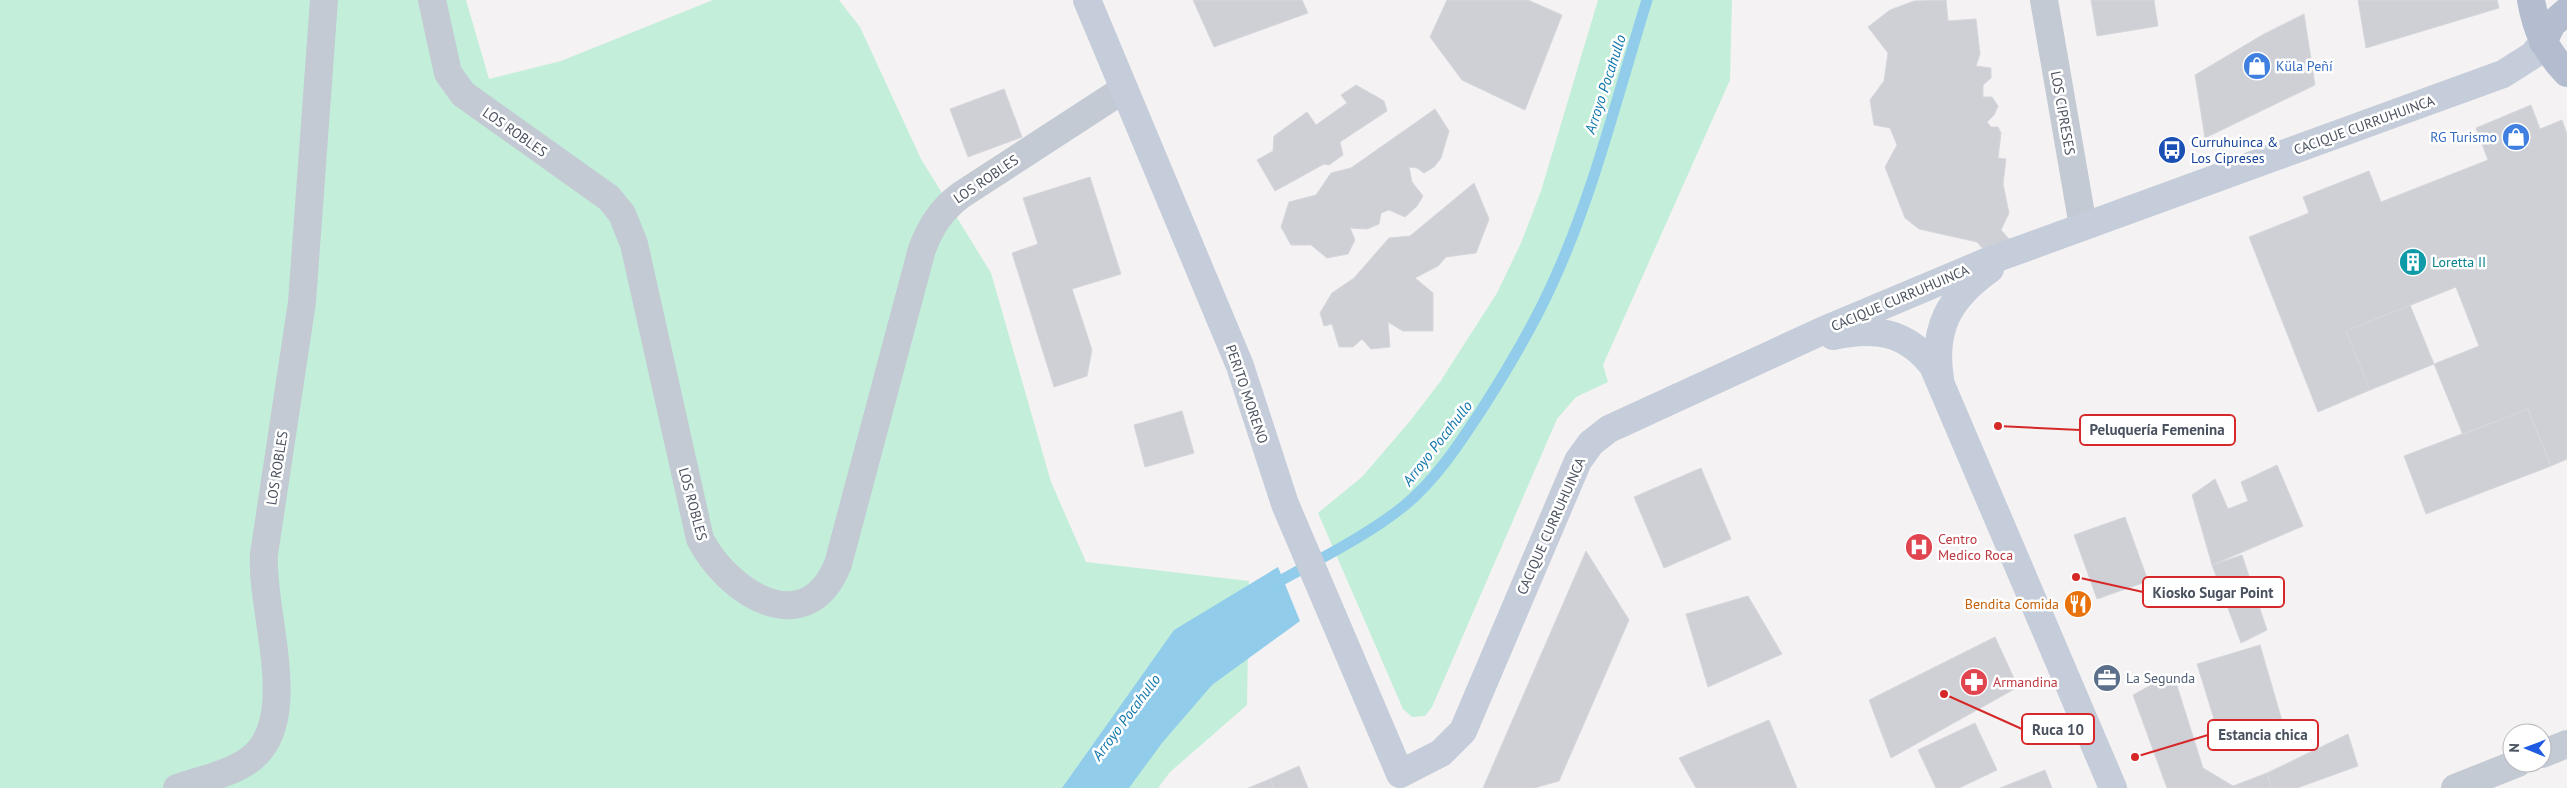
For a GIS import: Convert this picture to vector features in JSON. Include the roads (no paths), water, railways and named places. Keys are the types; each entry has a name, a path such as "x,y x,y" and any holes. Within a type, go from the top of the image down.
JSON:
{"main road":[{"name":"PERITO MORENO","path":"1087,0 1240,366 1256,411 1274,474 1294,524 1403,781"},
{"path":"2531,0 2535,19 2544,42 2567,73"},
{"name":"CACIQUE CURRUHUINCA","path":"1403,781 1441,753 1466,726 1573,470 1591,443 1619,423 1875,308 2018,250 2503,74 2533,55 2544,42 2552,24 2567,11"},
{"path":"1940,379 1937,351 1943,323 1948,311 1965,288 2018,250"},
{"path":"1795,344 1859,331 1887,334 1901,339 1924,355 1940,379 2113,788"}],"street":[{"name":"LOS ROBLES","path":"177,788 223,773 249,760 267,739 277,711 277,681 264,593 264,554 302,302 324,0"},
{"name":"LOS ROBLES","path":"432,0 448,74 463,94 609,198 622,214 634,244 700,539 706,552 724,572 752,594 776,604 790,606 808,602 823,591 831,580 838,564 922,249 936,219 947,206 961,195 1124,89"},
{"name":"LOS CIPRESES","path":"2044,0 2083,226"},
{"path":"2552,750 2567,744"},
{"path":"2455,788 2502,769"}],"water":[{"path":"1278,567 1300,621 1212,685 1162,743 1129,788 1062,788 1174,630"}],"waterway":[{"name":"Arroyo Pocahullo","path":"1271,586 1356,539 1404,506 1438,472 1484,406 1530,329 1568,247 1605,142 1647,0"}],"place":[{"name":"Küla Peñí","path":"2257,66"},
{"name":"RG Turismo","path":"2516,137"},
{"name":"Curruhuinca & Los Cipreses","path":"2172,150"},
{"name":"Loretta II","path":"2413,262"},
{"name":"Peluquería Femenina","path":"1998,426"},
{"name":"Centro Medico Roca","path":"1919,547"},
{"name":"Kiosko Sugar Point","path":"2076,577"},
{"name":"Bendita Comida","path":"2078,604"},
{"name":"La Segunda","path":"2107,678"},
{"name":"Armandina","path":"1974,682"},
{"name":"Ruca 10","path":"1944,694"},
{"name":"Estancia chica","path":"2135,757"}]}
